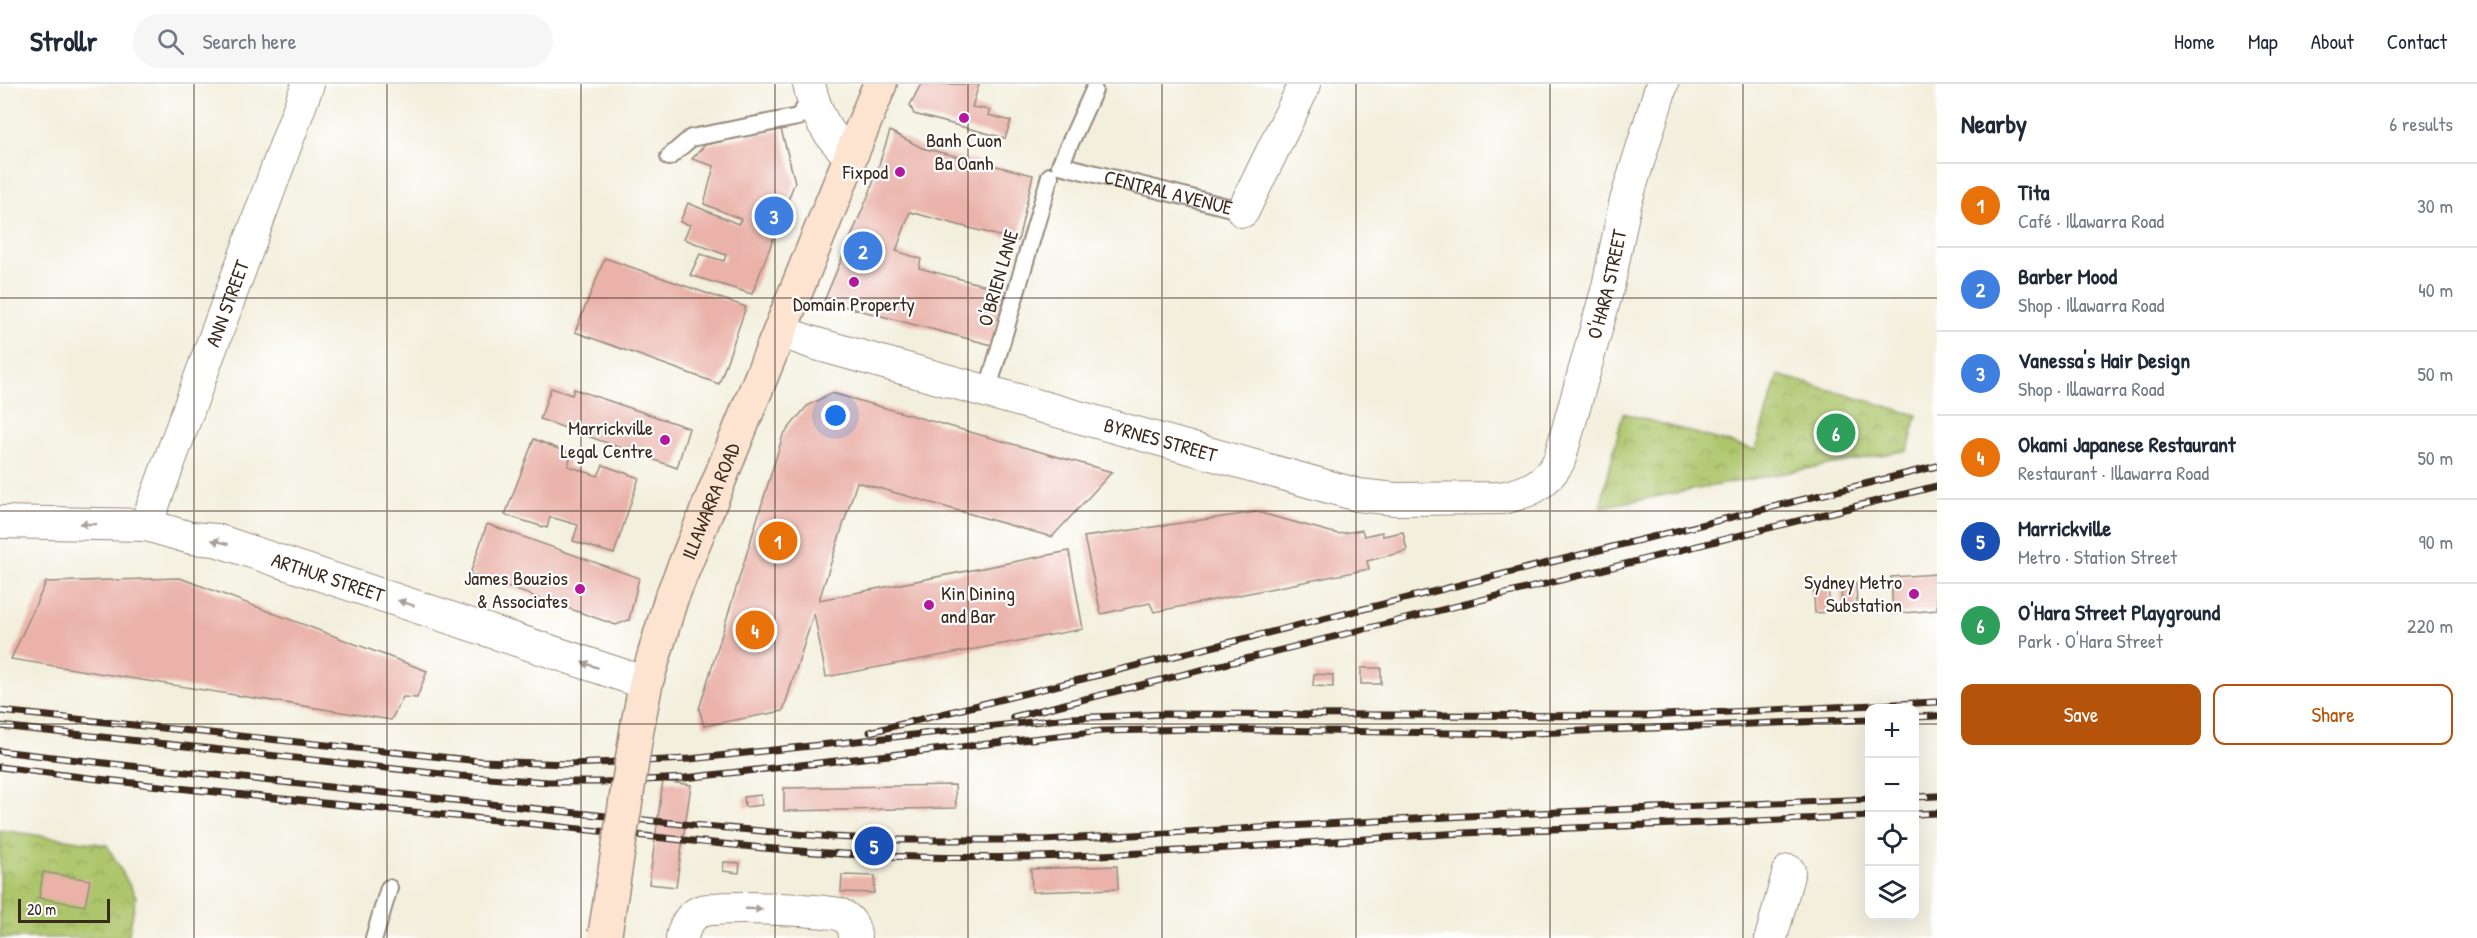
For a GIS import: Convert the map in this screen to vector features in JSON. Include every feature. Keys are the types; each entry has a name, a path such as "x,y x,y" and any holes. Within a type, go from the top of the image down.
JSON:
{"main road":[{"name":"ILLAWARRA ROAD","path":"604,936 646,683 672,599 880,84"}],"street":[{"name":"ANN STREET","path":"146,525 308,84"},
{"name":"CENTRAL AVENUE","path":"1243,211 1305,84"},
{"name":"O'HARA STREET","path":"1546,480 1559,460 1608,286 1625,204 1662,84"},
{"path":"811,92 831,138 850,156"},
{"name":"BYRNES STREET","path":"780,331 813,343 1358,495 1395,499 1501,498 1519,495 1546,480"},
{"name":"ARTHUR STREET","path":"0,522 146,525 191,538 216,540 646,683"},
{"path":"1771,938 1789,871"},
{"path":"682,938 685,926 697,913 718,908 839,914 852,923 855,938"}],"lane":[{"name":"O'BRIEN LANE","path":"987,392 1055,171 1094,90"},
{"path":"669,157 691,138 798,117 811,92"},
{"name":"CENTRAL AVENUE","path":"1055,171 1243,211"},
{"path":"374,938 389,888"}],"green space":[{"path":"1778,375 1917,415 1908,450 1600,507 1623,413 1755,450"},
{"path":"0,830 107,845 136,897 128,938 0,938"}],"building":[{"name":"Banh Cuon Ba Oanh","path":"921,84 979,84 972,107 990,110 988,115 1011,121 1005,138 914,114 910,105"},
{"path":"781,129 795,182 752,294 690,275 700,254 724,261 726,255 684,239 690,225 680,222 688,203 738,224 741,219 704,204 714,166 692,159 705,145"},
{"path":"890,131 922,148 1033,175 1018,241 910,212 896,251 921,259 919,268 1006,291 992,345 824,301 871,189"},
{"path":"605,258 746,307 719,384 575,332"},
{"path":"551,388 572,395 574,389 689,428 677,468 540,419"},
{"path":"832,393 1112,472 1052,537 857,482 819,600 1069,551 1083,629 826,677 814,613 783,711 704,726 699,709 783,435 807,406"},
{"path":"534,439 571,454 568,466 598,476 603,465 639,478 614,554 573,541 578,525 550,517 547,528 505,515"},
{"path":"1257,512 1338,534 1362,530 1364,536 1382,532 1383,536 1403,532 1407,551 1367,561 1369,569 1154,612 1150,603 1101,614 1084,537"},
{"path":"487,524 639,578 629,620 616,625 470,574"},
{"name":"Sydney Metro Substation","path":"1937,574 1937,610 1893,614 1891,577"},
{"path":"180,578 427,671 417,698 403,697 391,720 11,659 46,582"},
{"path":"1856,582 1857,611 1842,612 1841,583"},
{"path":"1828,583 1830,612 1815,613 1813,584"},
{"path":"1361,668 1381,668 1381,684 1361,684"},
{"path":"1314,674 1333,675 1333,687 1313,686"},
{"path":"663,781 691,785 676,887 649,884"},
{"path":"955,785 956,808 784,811 784,788"},
{"path":"761,795 762,805 745,807 744,797"},
{"path":"724,862 740,863 739,873 723,871"},
{"path":"1117,866 1118,889 1032,892 1031,869"},
{"path":"43,872 90,880 85,906 39,898"},
{"path":"842,875 875,876 874,893 841,892"}],"railway":[{"path":"870,732 1937,466"},
{"path":"1013,717 1937,486"},
{"path":"0,711 480,761 570,764 690,759 1069,718 1165,714 1644,716 1937,702"},
{"path":"1919,717 1937,716"},
{"path":"0,726 460,776 548,782 603,782 685,778 1102,731 1198,729 1511,734 1865,719"},
{"path":"0,751 692,825 896,840 1044,840 1466,816 1865,799"},
{"path":"0,767 193,790 717,844 919,857 985,858 1117,854 1499,831 1865,816"},
{"path":"1919,797 1937,796"},
{"path":"1919,814 1937,813"}],"place":[{"name":"Banh Cuon Ba Oanh","path":"964,118"},
{"name":"Fixpod","path":"900,172"},
{"name":"Vanessa's Hair Design","path":"774,216"},
{"name":"Barber Mood","path":"863,251"},
{"name":"Domain Property","path":"854,282"},
{"name":"O'Hara Street Playground","path":"1836,433"},
{"name":"Marrickville Legal Centre","path":"665,440"},
{"name":"Tita","path":"778,541"},
{"name":"James Bouzios & Associates","path":"580,589"},
{"name":"Sydney Metro Substation","path":"1914,594"},
{"name":"Kin Dining and Bar","path":"929,605"},
{"name":"Okami Japanese Restaurant","path":"755,630"},
{"name":"Marrickville","path":"874,846"}]}
